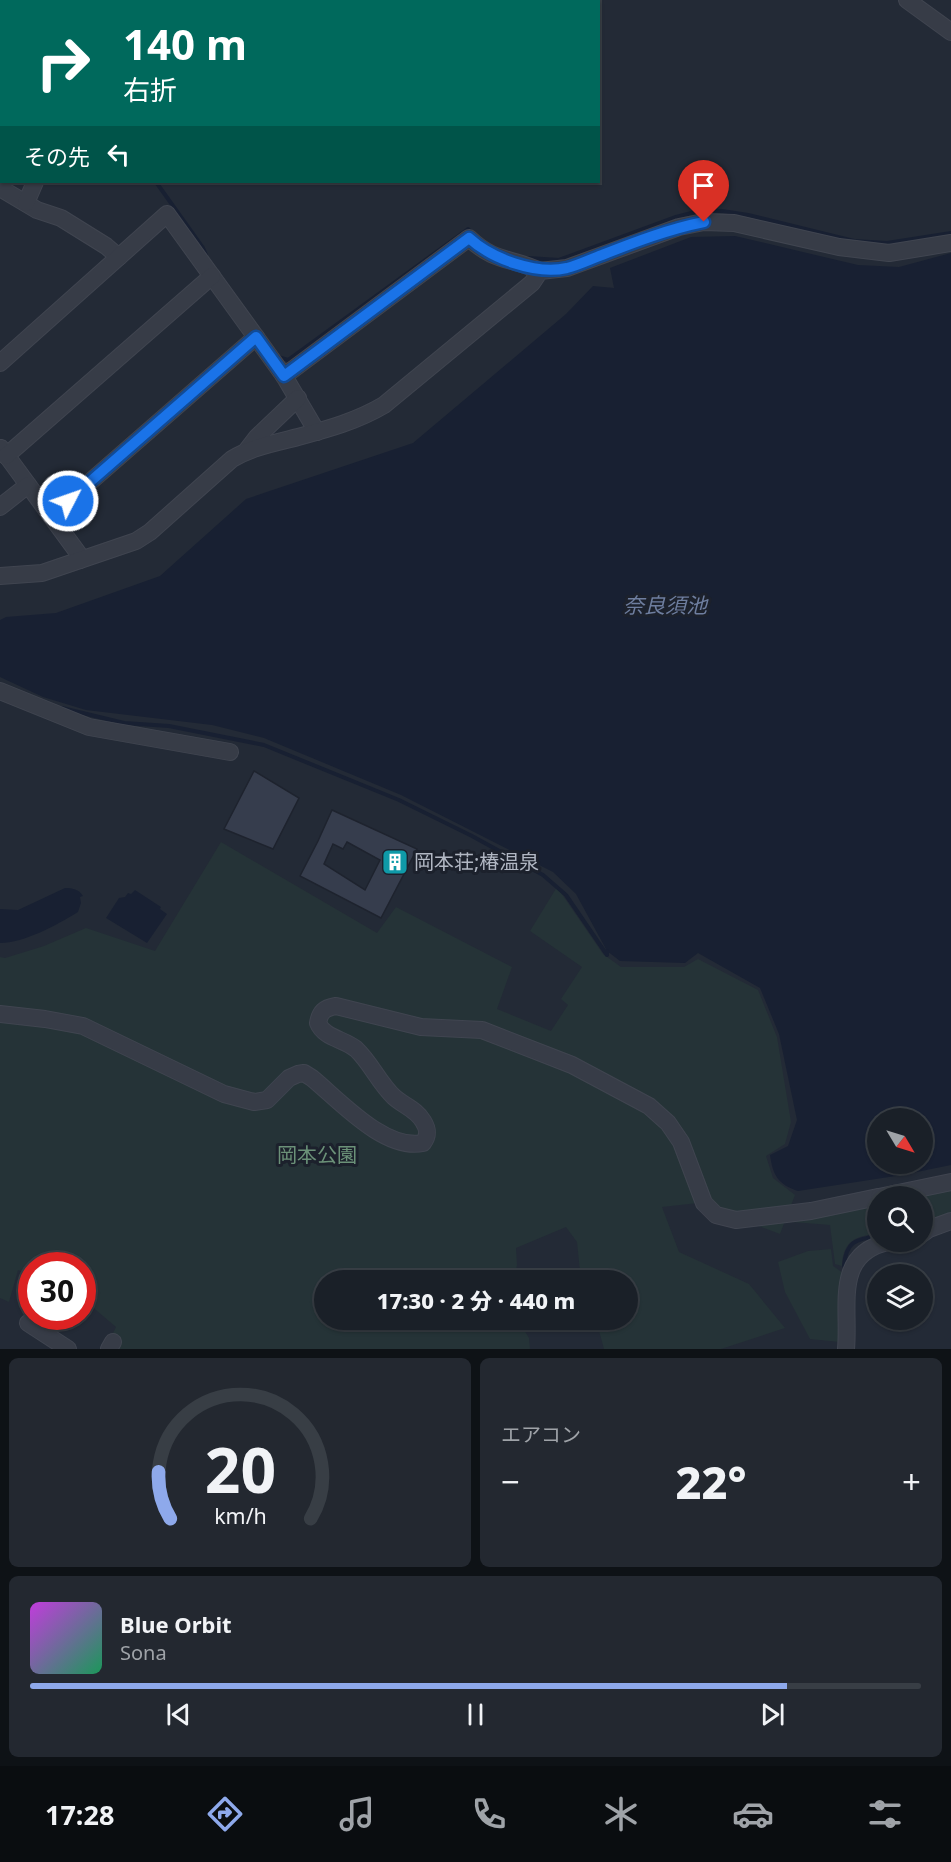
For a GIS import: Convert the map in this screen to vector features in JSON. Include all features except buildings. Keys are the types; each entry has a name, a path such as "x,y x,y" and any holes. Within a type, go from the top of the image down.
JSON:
{"street":[{"path":"908,0 951,32"},
{"path":"26,203 35,183"},
{"path":"0,188 37,210 61,218 106,246 119,257"},
{"path":"0,363 167,214 284,376 317,432"},
{"path":"284,376 469,238 478,247 495,257 540,271 567,268 680,226 704,222 734,223 839,247 889,253 951,243"},
{"path":"0,576 42,573 136,541 150,532 232,459 247,450 317,432 363,417 384,405 532,283 540,271"},
{"path":"80,560 78,553 3,452 212,276"},
{"path":"51,516 256,337"},
{"path":"247,450 256,437 298,398"},
{"path":"0,507 28,485"},
{"path":"0,691 88,727 230,752"},
{"path":"0,1014 45,1018 83,1026 224,1094 254,1102 267,1100 289,1078 304,1073 375,1132 402,1144 414,1145 423,1143 427,1138 428,1131 423,1120 414,1110 395,1098 357,1050 323,1031 318,1023 320,1015 323,1010 336,1006 421,1026 483,1030 572,1065 649,1106 668,1123 681,1142 704,1203 716,1215 736,1220 812,1211 867,1199"},
{"path":"932,1186 951,1182"},
{"path":"933,1228 951,1221"},
{"path":"842,1348 849,1276 857,1258 867,1249"},
{"path":"39,1330 68,1349"}],"green space":[{"name":"岡本公園","path":"221,842 377,933 396,907 512,967 497,1009 551,1031 568,1005 561,999 582,967 530,931 557,887 603,954 621,967 684,967 698,959 758,990 777,1037 791,1122 785,1144 766,1156 773,1178 795,1195 780,1234 698,1203 662,1207 679,1252 749,1284 785,1328 721,1349 604,1349 599,1330 638,1330 638,1270 580,1270 577,1242 566,1227 516,1248 516,1270 314,1270 314,1330 524,1330 529,1338 530,1349 105,1349 116,1327 96,1310 96,1252 18,1252 18,1270 9,1302 0,1298 0,957 5,958 44,946 86,928 155,951"},
{"path":"951,1188 951,1215 933,1223 933,1191"},
{"path":"867,1204 867,1235 857,1238 848,1245 842,1266 835,1264 830,1225 792,1222"},
{"path":"831,1249 833,1266 843,1273 840,1342 810,1339 785,1292 778,1262 808,1251"}],"water":[{"name":"奈良須池","path":"735,236 858,265 899,267 951,253 951,1165 933,1169 933,1108 867,1108 867,1174 907,1174 798,1191 791,1188 781,1182 775,1174 770,1155 788,1146 797,1120 779,1034 760,988 698,953 685,963 620,961 607,951 576,894 553,872 401,795 264,738 212,725 86,710 43,697 0,677 0,620 6,617 56,613 160,576 246,499 413,443 566,314 593,286 614,288 610,268 691,237"},
{"path":"65,888 75,889 83,896 80,897 78,912 30,937 0,943 0,909 18,910"},
{"path":"135,890 161,907 160,909 167,914 147,943 106,918 119,898"}],"waterway":[{"path":"157,183 206,255"},
{"path":"528,258 559,260 676,217 703,210 748,215 854,241 887,243 951,233"},
{"path":"278,357 288,360 468,229 471,232"},
{"path":"62,708 124,723 169,726 264,745 399,800 543,875 566,895 607,955 607,951"},
{"path":"844,1266 847,1252 853,1243 867,1238"}],"place":[{"name":"岡本荘;椿温泉","path":"395,862"}],"route":[{"path":"68,501 256,337 284,376 469,238 478,247 495,257 540,271 567,268 680,226 704,222"}]}
